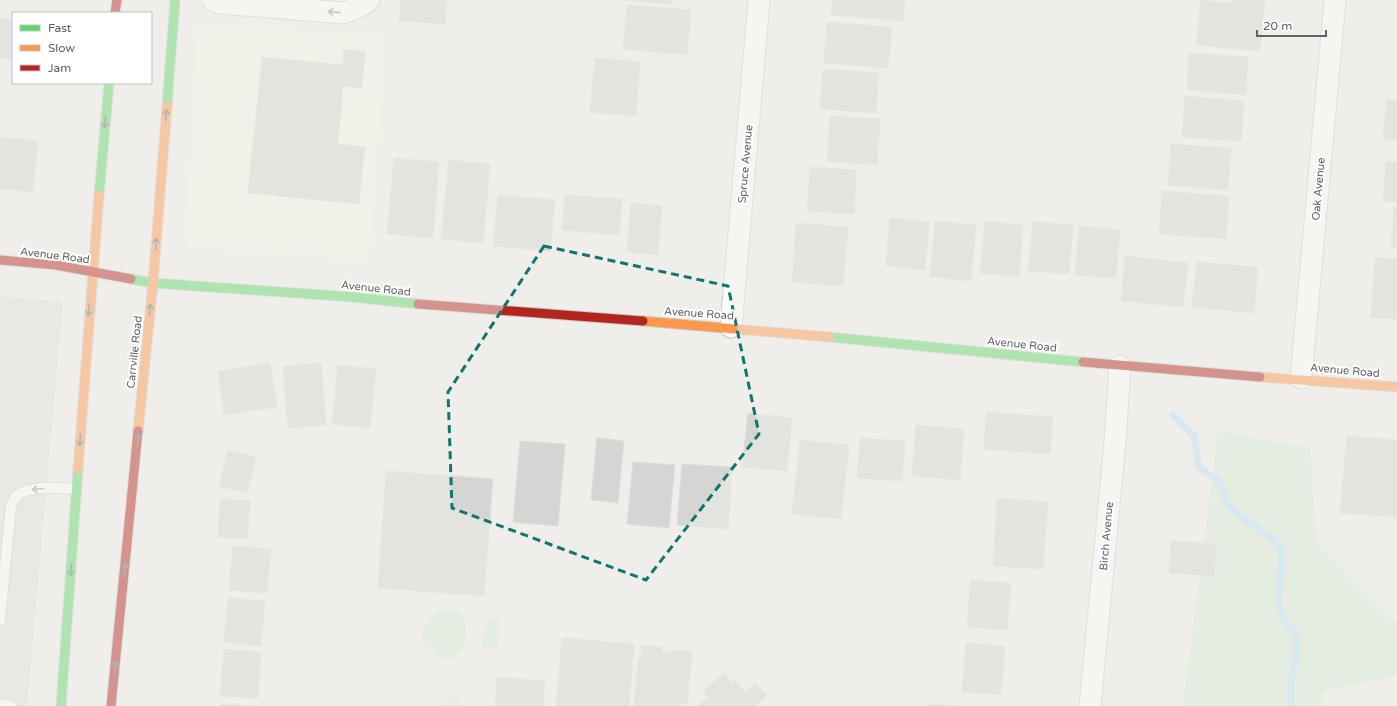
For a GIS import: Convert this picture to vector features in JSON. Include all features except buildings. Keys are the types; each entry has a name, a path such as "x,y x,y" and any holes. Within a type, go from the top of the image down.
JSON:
{"street":[{"path":"115,12 116,0"},
{"name":"Carrville Road","path":"111,706 153,283 175,0"},
{"path":"213,0 220,3 343,13 360,7 369,0"},
{"name":"Spruce Avenue","path":"731,327 759,0"},
{"name":"Oak Avenue","path":"1301,378 1335,0"},
{"path":"61,706 92,271 109,84"},
{"name":"Avenue Road","path":"0,260 56,265 153,283 731,327 1120,366 1301,378 1397,387"},
{"name":"Birch Avenue","path":"1090,706 1115,442 1120,366"}],"lane":[{"path":"0,621 11,505 18,495 27,490 54,488 76,489"},
{"path":"0,704 11,706"}],"highlighted area":[{"path":"544,246 728,286 759,434 646,580 452,508 448,392"}],"shaded area":[{"path":"198,22 386,38 369,261 185,247"},
{"path":"0,296 63,302 27,706 0,706"}],"green space":[{"path":"1218,431 1310,448 1317,544 1397,626 1397,676 1322,691 1324,706 1183,706"},
{"path":"443,610 457,611 464,618 467,637 462,650 452,659 436,656 432,653 421,635 429,618"},
{"path":"489,618 500,618 498,647 484,648 481,645"},
{"path":"455,695 462,706 440,706"}],"waterway":[{"path":"1173,415 1194,436 1199,467 1219,482 1228,505 1242,518 1273,539 1282,554 1278,604 1285,621 1297,636 1296,658 1291,676 1291,706"}],"traffic: fast":[{"path":"167,106 175,0"},
{"path":"99,195 109,84"},
{"path":"131,279 153,283 352,297 418,304"},
{"path":"829,337 1083,362"},
{"path":"61,706 78,469"}],"traffic: slow":[{"path":"138,431 153,283 167,106"},
{"path":"78,469 99,195"},
{"path":"643,321 829,337"},
{"path":"1260,377 1397,387"}],"traffic: jam":[{"path":"115,12 117,0"},
{"path":"0,260 56,265 131,279"},
{"path":"418,304 643,321"},
{"path":"1083,362 1260,377"},
{"path":"111,706 138,431"}]}
